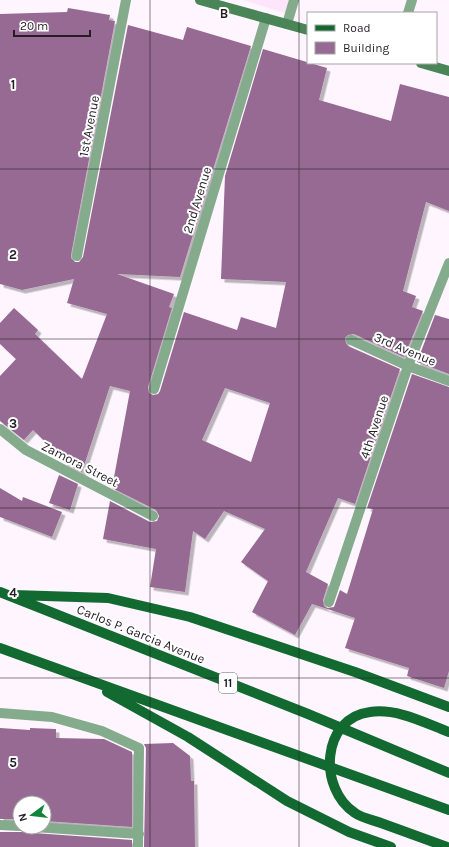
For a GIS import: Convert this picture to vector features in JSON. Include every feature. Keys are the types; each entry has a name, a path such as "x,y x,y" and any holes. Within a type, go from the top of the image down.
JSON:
{"main road":[{"path":"200,0 307,30"},
{"path":"424,64 449,71"},
{"path":"3,594 108,598 190,617 355,672 449,707"},
{"name":"Carlos P. Garcia Avenue","path":"3,594 308,714 449,773"},
{"path":"0,648 232,733 449,810"},
{"path":"77,675 188,737 287,801 349,832 390,847"},
{"path":"447,847 356,814 339,798 329,771 332,744 349,719 370,712 397,713 449,732"}],"street":[{"name":"1st Avenue","path":"77,256 126,0"},
{"path":"287,24 294,0"},
{"path":"408,12 412,0"},
{"name":"2nd Avenue","path":"154,390 266,18"},
{"name":"4th Avenue","path":"329,602 408,366 449,262"},
{"name":"3rd Avenue","path":"351,340 408,366 449,381"},
{"name":"Zamora Street","path":"0,429 26,450 153,516"},
{"path":"0,713 52,717 102,731 139,748 138,847"},
{"path":"0,825 12,826"},
{"path":"52,828 138,834"}],"shaded area":[{"path":"243,0 289,0 285,13"}],"building":[{"path":"68,8 110,15 109,20 115,21 71,255 71,258 75,262 79,262 83,257 128,25 183,40 187,27 251,46 180,277 117,274 174,294 169,307 172,308 148,387 149,393 153,395 158,394 160,391 184,312 237,330 241,317 276,328 286,282 221,279 225,176 263,49 307,62 307,64 314,64 327,68 319,100 391,121 400,84 449,97 449,211 426,202 403,291 416,296 412,307 423,311 404,357 354,334 348,335 345,338 348,346 400,369 355,504 338,498 306,572 328,584 323,600 324,606 327,608 334,607 340,590 347,594 373,509 367,508 412,374 449,387 449,671 444,688 407,676 409,668 345,648 355,618 312,604 295,635 252,612 268,581 241,562 265,529 224,511 205,539 193,531 185,592 150,587 156,549 103,539 110,501 150,522 157,521 159,516 156,510 112,488 130,391 110,386 82,472 64,462 64,460 33,430 24,440 0,421 0,376 16,359 0,344 0,323 14,308 38,330 35,334 82,379 107,314 67,303 74,279 22,290 0,284 0,14 67,12","holes":["225,388 270,403 251,462 202,440"]},
{"path":"435,315 449,319 449,374 417,362"},
{"path":"59,475 78,484 70,510 49,503"},
{"path":"0,488 22,501 23,497 62,512 52,537 0,517"},
{"path":"0,728 30,730 30,728 56,729 56,738 104,739 132,752 132,827 52,822 52,795 12,795 12,819 0,819"},
{"path":"173,743 190,756 191,781 194,781 195,847 144,847 146,748 144,744"},
{"path":"0,832 12,832 12,835 52,834 132,840 132,847 0,847"}]}
